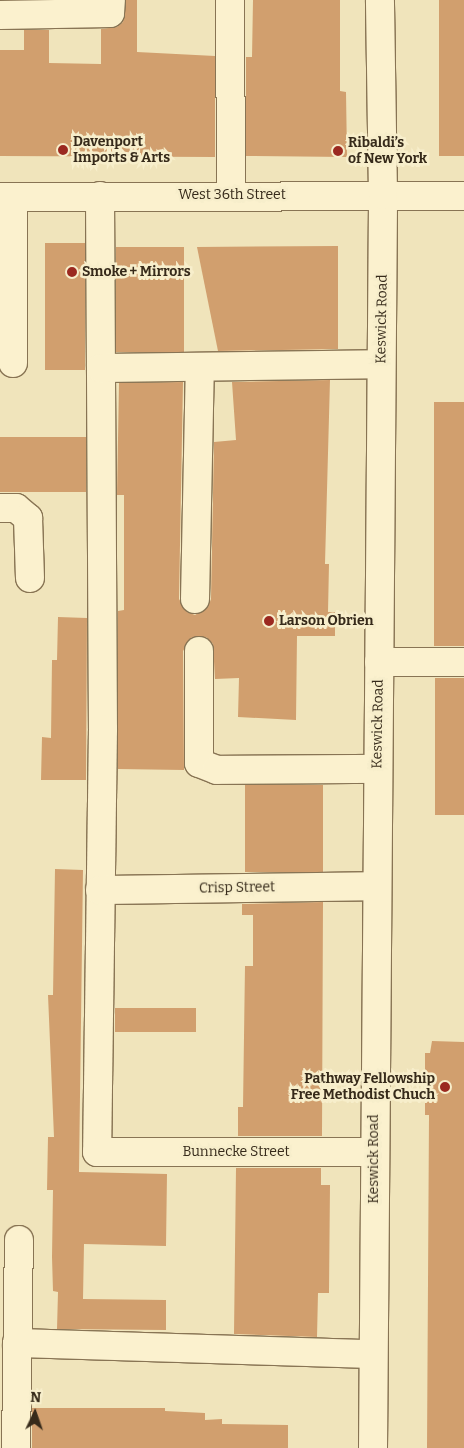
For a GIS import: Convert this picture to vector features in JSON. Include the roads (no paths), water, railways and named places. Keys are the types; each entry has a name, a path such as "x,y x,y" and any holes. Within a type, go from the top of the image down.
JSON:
{"street":[{"path":"0,16 110,13 111,0"},
{"path":"230,0 231,195"},
{"name":"Keswick Road","path":"373,1448 374,886 379,662 383,196 380,0"},
{"name":"West 36th Street","path":"6,197 231,195 464,196"},
{"path":"100,196 100,890"},
{"path":"6,197 14,363"},
{"path":"101,368 382,364"},
{"path":"195,599 200,367"},
{"path":"0,508 16,508 28,518 30,578"},
{"path":"199,651 198,763 217,770 377,769"},
{"path":"379,662 464,662"},
{"name":"Crisp Street","path":"100,890 374,886"},
{"name":"Bunnecke Street","path":"100,890 97,1152 374,1152"},
{"path":"16,1448 19,1240"},
{"path":"17,1344 373,1354"}],"place":[{"name":"Davenport Imports & Arts","path":"63,150"},
{"name":"Ribaldi’s of New York","path":"338,151"},
{"name":"Smoke + Mirrors","path":"72,272"},
{"name":"Larson Obrien","path":"269,621"},
{"name":"Pathway Fellowship Free Methodist Chuch","path":"445,1087"}]}
